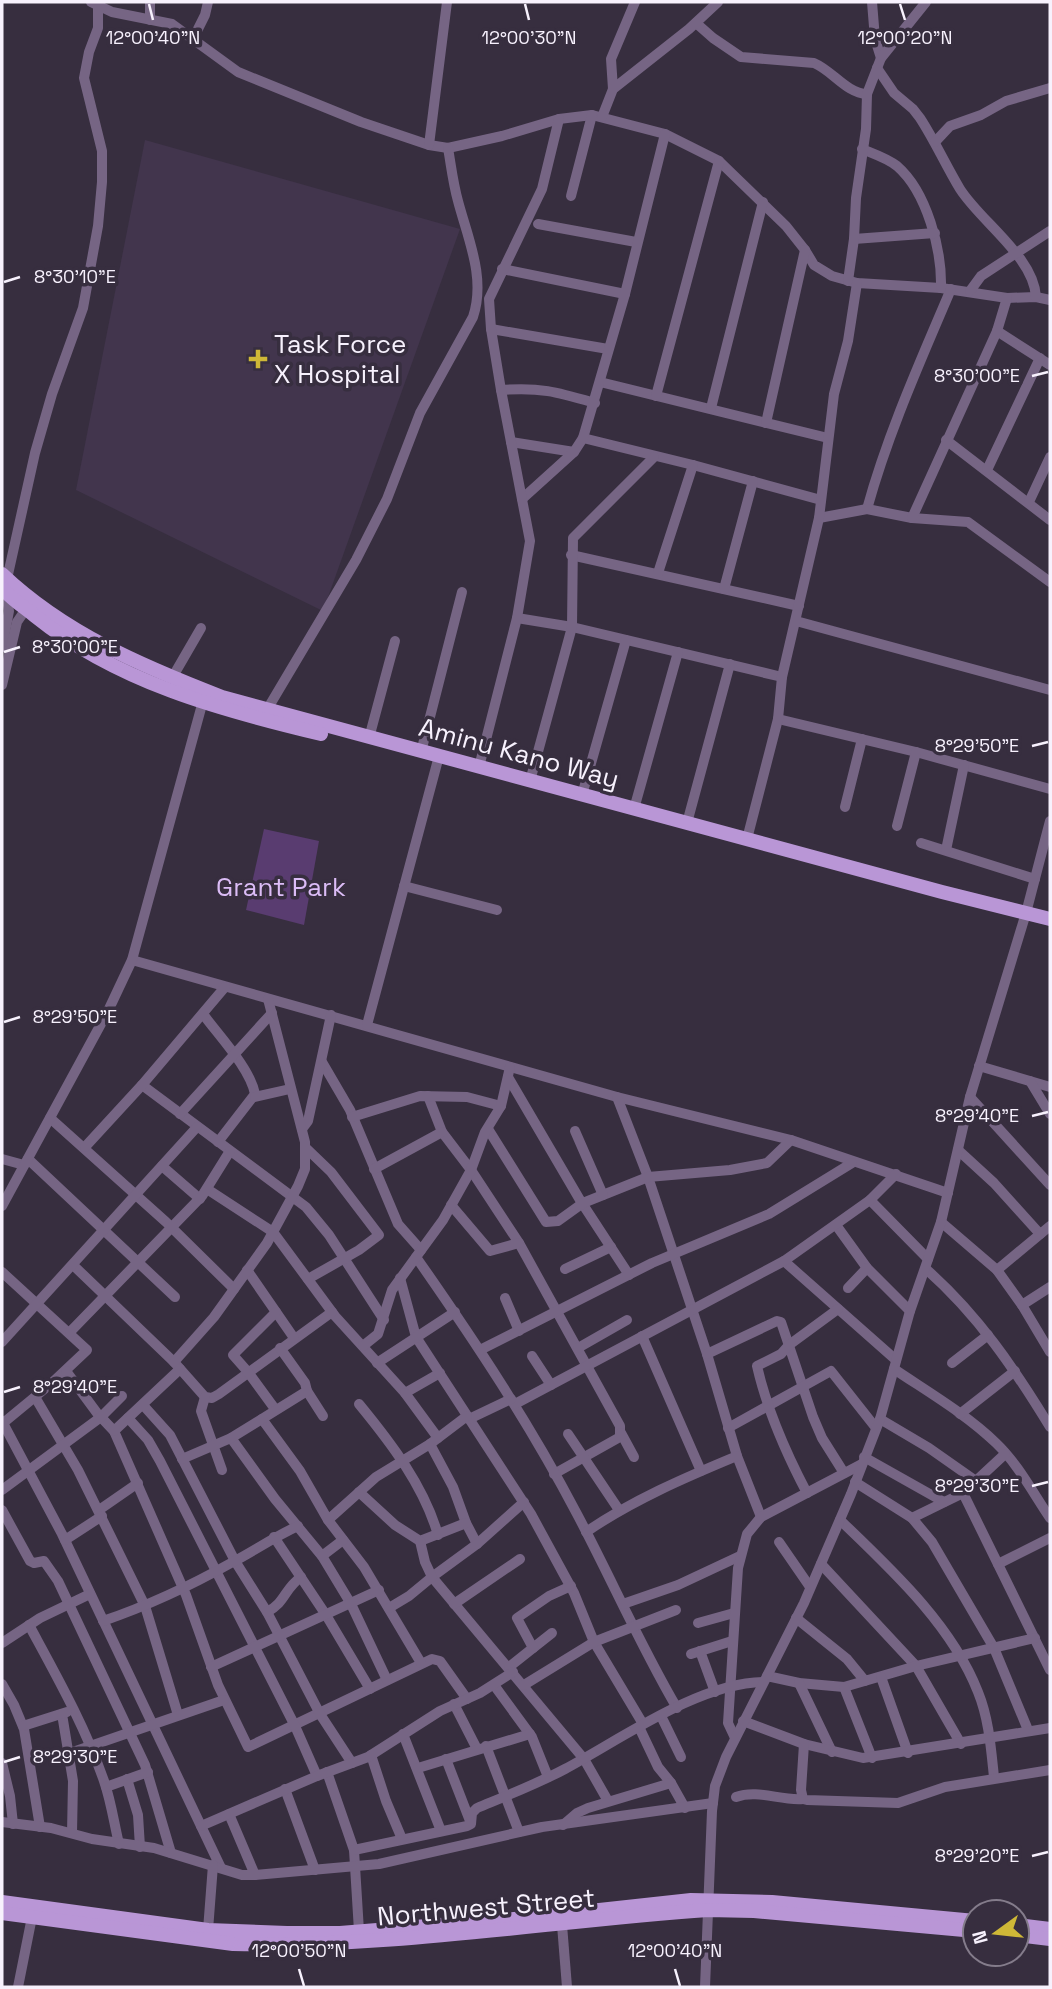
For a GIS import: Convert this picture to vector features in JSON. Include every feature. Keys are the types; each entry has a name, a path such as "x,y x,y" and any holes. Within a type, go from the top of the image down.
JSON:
{"main road":[{"name":"Aminu Kano Way","path":"4,584 26,609 64,637 116,667 421,752 438,761 480,767 747,839 1024,917 1050,928"},
{"name":"Aminu Kano Way","path":"4,584 67,625 203,701 272,722 438,761 1024,917 1050,919"},
{"name":"Northwest Street","path":"2,1902 208,1930 287,1933 359,1931 772,1902 961,1920"},
{"name":"Northwest Street","path":"2,1913 212,1941 268,1945 354,1943 562,1925 708,1905 961,1930"},
{"path":"1031,1927 1050,1929"},
{"path":"1031,1937 1050,1939"}],"street":[{"path":"96,2 112,12 172,24 238,72 429,145 448,148 559,119 597,116 665,134 719,161 763,202 821,271 853,282 1050,300"},
{"path":"2,647 9,611 4,584 35,453 52,394 83,308 98,226 102,151 84,78 97,28 96,2"},
{"path":"150,2 150,20"},
{"path":"193,39 205,15 208,2"},
{"path":"429,145 447,2"},
{"path":"613,89 611,59 635,2"},
{"path":"571,195 597,116 613,89 696,23 718,2"},
{"path":"872,2 879,63 894,93 913,109 935,142 961,190 1014,253 1033,281 1036,297"},
{"path":"747,839 778,719 782,677 819,518 834,394 848,341 856,198 866,129 867,94 879,63 926,2"},
{"path":"696,23 741,57 814,63 822,66 852,90 867,94"},
{"path":"935,142 950,125 981,115 1006,101 1050,89"},
{"path":"480,767 517,618 530,541 501,390 489,299 542,189 559,119"},
{"path":"522,499 573,452 583,438 625,293 665,134"},
{"path":"268,708 356,560 387,499 420,413 474,317 478,305 473,253 458,201 448,148"},
{"path":"862,149 887,159 898,167 927,210 935,233 946,289 881,462 867,509"},
{"path":"656,396 719,161"},
{"path":"711,408 763,202"},
{"path":"538,224 636,242"},
{"path":"970,291 981,276 1050,231"},
{"path":"854,239 935,233"},
{"path":"766,423 805,250"},
{"path":"502,269 625,293"},
{"path":"912,518 997,331 1007,298"},
{"path":"491,329 608,349"},
{"path":"997,331 1050,366"},
{"path":"987,470 1040,359"},
{"path":"600,382 828,438"},
{"path":"501,390 533,388 595,403"},
{"path":"583,438 654,457 693,464 821,500"},
{"path":"946,440 1050,520"},
{"path":"511,442 573,452"},
{"path":"530,781 572,627 573,538 654,457"},
{"path":"1029,502 1050,457"},
{"path":"659,573 693,464"},
{"path":"724,589 753,481"},
{"path":"819,518 867,509 912,518 974,524 1050,582"},
{"path":"572,555 799,606"},
{"path":"421,752 462,592"},
{"path":"2,685 16,622 26,609"},
{"path":"517,618 572,627 782,677"},
{"path":"796,621 1050,690"},
{"path":"164,680 201,628"},
{"path":"582,795 626,640"},
{"path":"369,737 395,641"},
{"path":"634,809 678,652"},
{"path":"687,823 730,664"},
{"path":"2,1206 108,1011 132,960 203,701"},
{"path":"778,719 916,752 1050,789"},
{"path":"845,807 862,739"},
{"path":"897,826 916,752"},
{"path":"367,1025 438,761"},
{"path":"946,850 964,765"},
{"path":"705,1987 715,1786 743,1721 821,1564 878,1423 910,1311 941,1222 970,1097 1050,821"},
{"path":"921,843 1035,878"},
{"path":"404,886 497,910"},
{"path":"132,960 367,1025 509,1072 791,1140 852,1163 896,1174 948,1193"},
{"path":"85,1147 225,987"},
{"path":"114,1431 177,1366 214,1317 273,1231 305,1168 306,1148 302,1129 268,999"},
{"path":"180,1114 272,1013"},
{"path":"203,1014 251,1082 255,1097"},
{"path":"302,1129 308,1121 331,1016"},
{"path":"322,1062 341,1091 398,1224 513,1401 586,1532 677,1708"},
{"path":"979,1066 1050,1087"},
{"path":"363,1346 378,1334 391,1294 400,1278 451,1205 471,1170 488,1129 502,1106 509,1072"},
{"path":"509,1072 583,1203 629,1275"},
{"path":"1030,1081 1050,1114"},
{"path":"142,1085 293,1195 317,1219 384,1320"},
{"path":"218,1142 255,1097 290,1089"},
{"path":"428,1096 442,1132 471,1170 519,1243 558,1311 634,1457"},
{"path":"352,1117 412,1097 467,1097 502,1106"},
{"path":"617,1097 648,1177 707,1354 737,1456 761,1517"},
{"path":"970,1097 1050,1185"},
{"path":"50,1118 173,1228 234,1289"},
{"path":"3,1339 197,1127"},
{"path":"488,1129 546,1222 558,1221 583,1203 648,1177 737,1169 767,1163 791,1140"},
{"path":"575,1131 603,1195"},
{"path":"374,1169 442,1132"},
{"path":"306,1148 331,1172 379,1233 378,1238 308,1279"},
{"path":"958,1150 994,1183 1040,1234"},
{"path":"70,1332 173,1228 203,1194 230,1151"},
{"path":"2,1159 26,1162 175,1297"},
{"path":"480,1350 673,1254 769,1214 852,1163"},
{"path":"162,1166 203,1194 273,1231 332,1312 405,1393 434,1441 477,1544"},
{"path":"328,1520 376,1477 468,1417 551,1385 784,1261 870,1200 896,1174"},
{"path":"870,1200 988,1335 1015,1371 1050,1427"},
{"path":"451,1205 490,1251 519,1243"},
{"path":"941,1222 997,1270 1049,1349"},
{"path":"836,1225 867,1268 910,1311"},
{"path":"997,1270 1050,1226"},
{"path":"565,1269 611,1247"},
{"path":"784,1261 895,1364 997,1444 1050,1518"},
{"path":"73,1265 177,1366 205,1397 212,1398 219,1394 332,1312"},
{"path":"848,1288 867,1268"},
{"path":"247,1270 293,1338"},
{"path":"2,1272 87,1350 66,1371 2,1422 65,1540 201,1826 217,1867 208,1930"},
{"path":"400,1278 416,1337 524,1502 571,1586 594,1642 641,1726 658,1767 685,1808"},
{"path":"1022,1305 1050,1287"},
{"path":"505,1298 519,1331"},
{"path":"807,1493 792,1465 757,1366 781,1354 789,1345 838,1309"},
{"path":"275,1409 233,1355 276,1312"},
{"path":"377,1363 455,1312"},
{"path":"578,1348 627,1321"},
{"path":"707,1354 777,1321 781,1322 813,1417 822,1438 844,1473"},
{"path":"952,1363 988,1335"},
{"path":"642,1336 701,1471"},
{"path":"280,1348 305,1383 323,1416"},
{"path":"532,1356 551,1385"},
{"path":"66,1371 114,1431 182,1588 224,1700 248,1748 421,1663 437,1658 467,1699"},
{"path":"728,1428 829,1371 833,1372 878,1423 929,1448 976,1481"},
{"path":"960,1414 1015,1371"},
{"path":"405,1393 440,1373"},
{"path":"182,1459 231,1438 307,1391"},
{"path":"2,1490 101,1417 122,1396"},
{"path":"35,1397 64,1443 145,1606 178,1715"},
{"path":"205,1397 200,1406 201,1411 222,1470"},
{"path":"359,1404 401,1460 425,1499 439,1535"},
{"path":"142,1405 159,1420 170,1435 235,1561 267,1612 320,1714 352,1763"},
{"path":"128,1418 151,1444 322,1774 354,1850 359,1931"},
{"path":"262,1419 300,1471 328,1520 379,1590 421,1663"},
{"path":"554,1474 620,1437 621,1433"},
{"path":"568,1434 620,1510"},
{"path":"231,1438 322,1556 351,1604 387,1680"},
{"path":"912,1518 963,1493 1005,1454"},
{"path":"586,1532 620,1510 737,1456"},
{"path":"735,1738 728,1723 732,1641 740,1556 747,1534 761,1517 863,1461"},
{"path":"863,1461 944,1502"},
{"path":"856,1482 912,1518 932,1542 995,1647 1028,1730"},
{"path":"65,1540 138,1483"},
{"path":"359,1492 394,1525 420,1541 432,1577 584,1759 608,1801"},
{"path":"963,1493 1042,1643 1050,1670"},
{"path":"389,1608 477,1544 524,1502"},
{"path":"2,1510 30,1560 34,1563 47,1563 69,1605 148,1772 171,1853"},
{"path":"840,1520 903,1581 961,1655 979,1693 990,1738 994,1777"},
{"path":"420,1541 466,1523"},
{"path":"103,1621 145,1606 215,1572 274,1537 298,1527"},
{"path":"274,1537 326,1615 370,1689"},
{"path":"998,1563 1050,1538"},
{"path":"322,1556 343,1541"},
{"path":"779,1542 810,1587"},
{"path":"623,1604 692,1579 740,1556"},
{"path":"454,1604 520,1559"},
{"path":"821,1564 916,1666 961,1744"},
{"path":"267,1612 279,1605 290,1585 301,1577"},
{"path":"533,1648 517,1618 549,1596 571,1586"},
{"path":"211,1667 379,1590"},
{"path":"3,1640 90,1594"},
{"path":"524,1685 594,1642 676,1610"},
{"path":"698,1623 734,1613"},
{"path":"796,1618 847,1659 865,1681"},
{"path":"29,1625 74,1708 90,1746 106,1787 119,1844"},
{"path":"201,1826 371,1755 454,1704 494,1685 552,1633"},
{"path":"715,1692 696,1653 732,1641"},
{"path":"471,1824 472,1813 477,1808 584,1759 677,1708 730,1686 765,1679 844,1687 995,1647 1042,1643"},
{"path":"881,1677 908,1753"},
{"path":"799,1683 832,1752"},
{"path":"2,1684 23,1727 40,1827"},
{"path":"494,1685 530,1734 548,1777"},
{"path":"844,1687 872,1758"},
{"path":"70,1753 224,1700"},
{"path":"454,1704 506,1796 519,1832"},
{"path":"23,1727 74,1708"},
{"path":"62,1714 74,1781 72,1833"},
{"path":"661,1716 681,1757"},
{"path":"743,1721 804,1744 863,1758 908,1753 1050,1728"},
{"path":"403,1734 441,1831"},
{"path":"418,1768 530,1734"},
{"path":"803,1799 801,1790 804,1744"},
{"path":"371,1755 402,1839"},
{"path":"446,1759 471,1824"},
{"path":"2,1763 10,1796 7,1823 171,1853 242,1875 356,1867 418,1857 519,1832 713,1803"},
{"path":"736,1797 758,1794 803,1799 898,1803 945,1787 1050,1770"},
{"path":"106,1787 148,1772"},
{"path":"127,1779 138,1815 140,1847"},
{"path":"563,1825 577,1813 671,1783"},
{"path":"285,1789 315,1870"},
{"path":"229,1814 255,1875"},
{"path":"354,1850 471,1824"},
{"path":"18,1987 32,1917"},
{"path":"562,1925 566,1987"}],"shaded area":[{"name":"Task Force X Hospital","path":"145,140 460,229 323,611 76,490"}],"green space":[{"name":"Grant Park","path":"264,829 319,841 304,925 246,910"}],"place":[{"name":"Task Force X Hospital","path":"258,359"}]}
